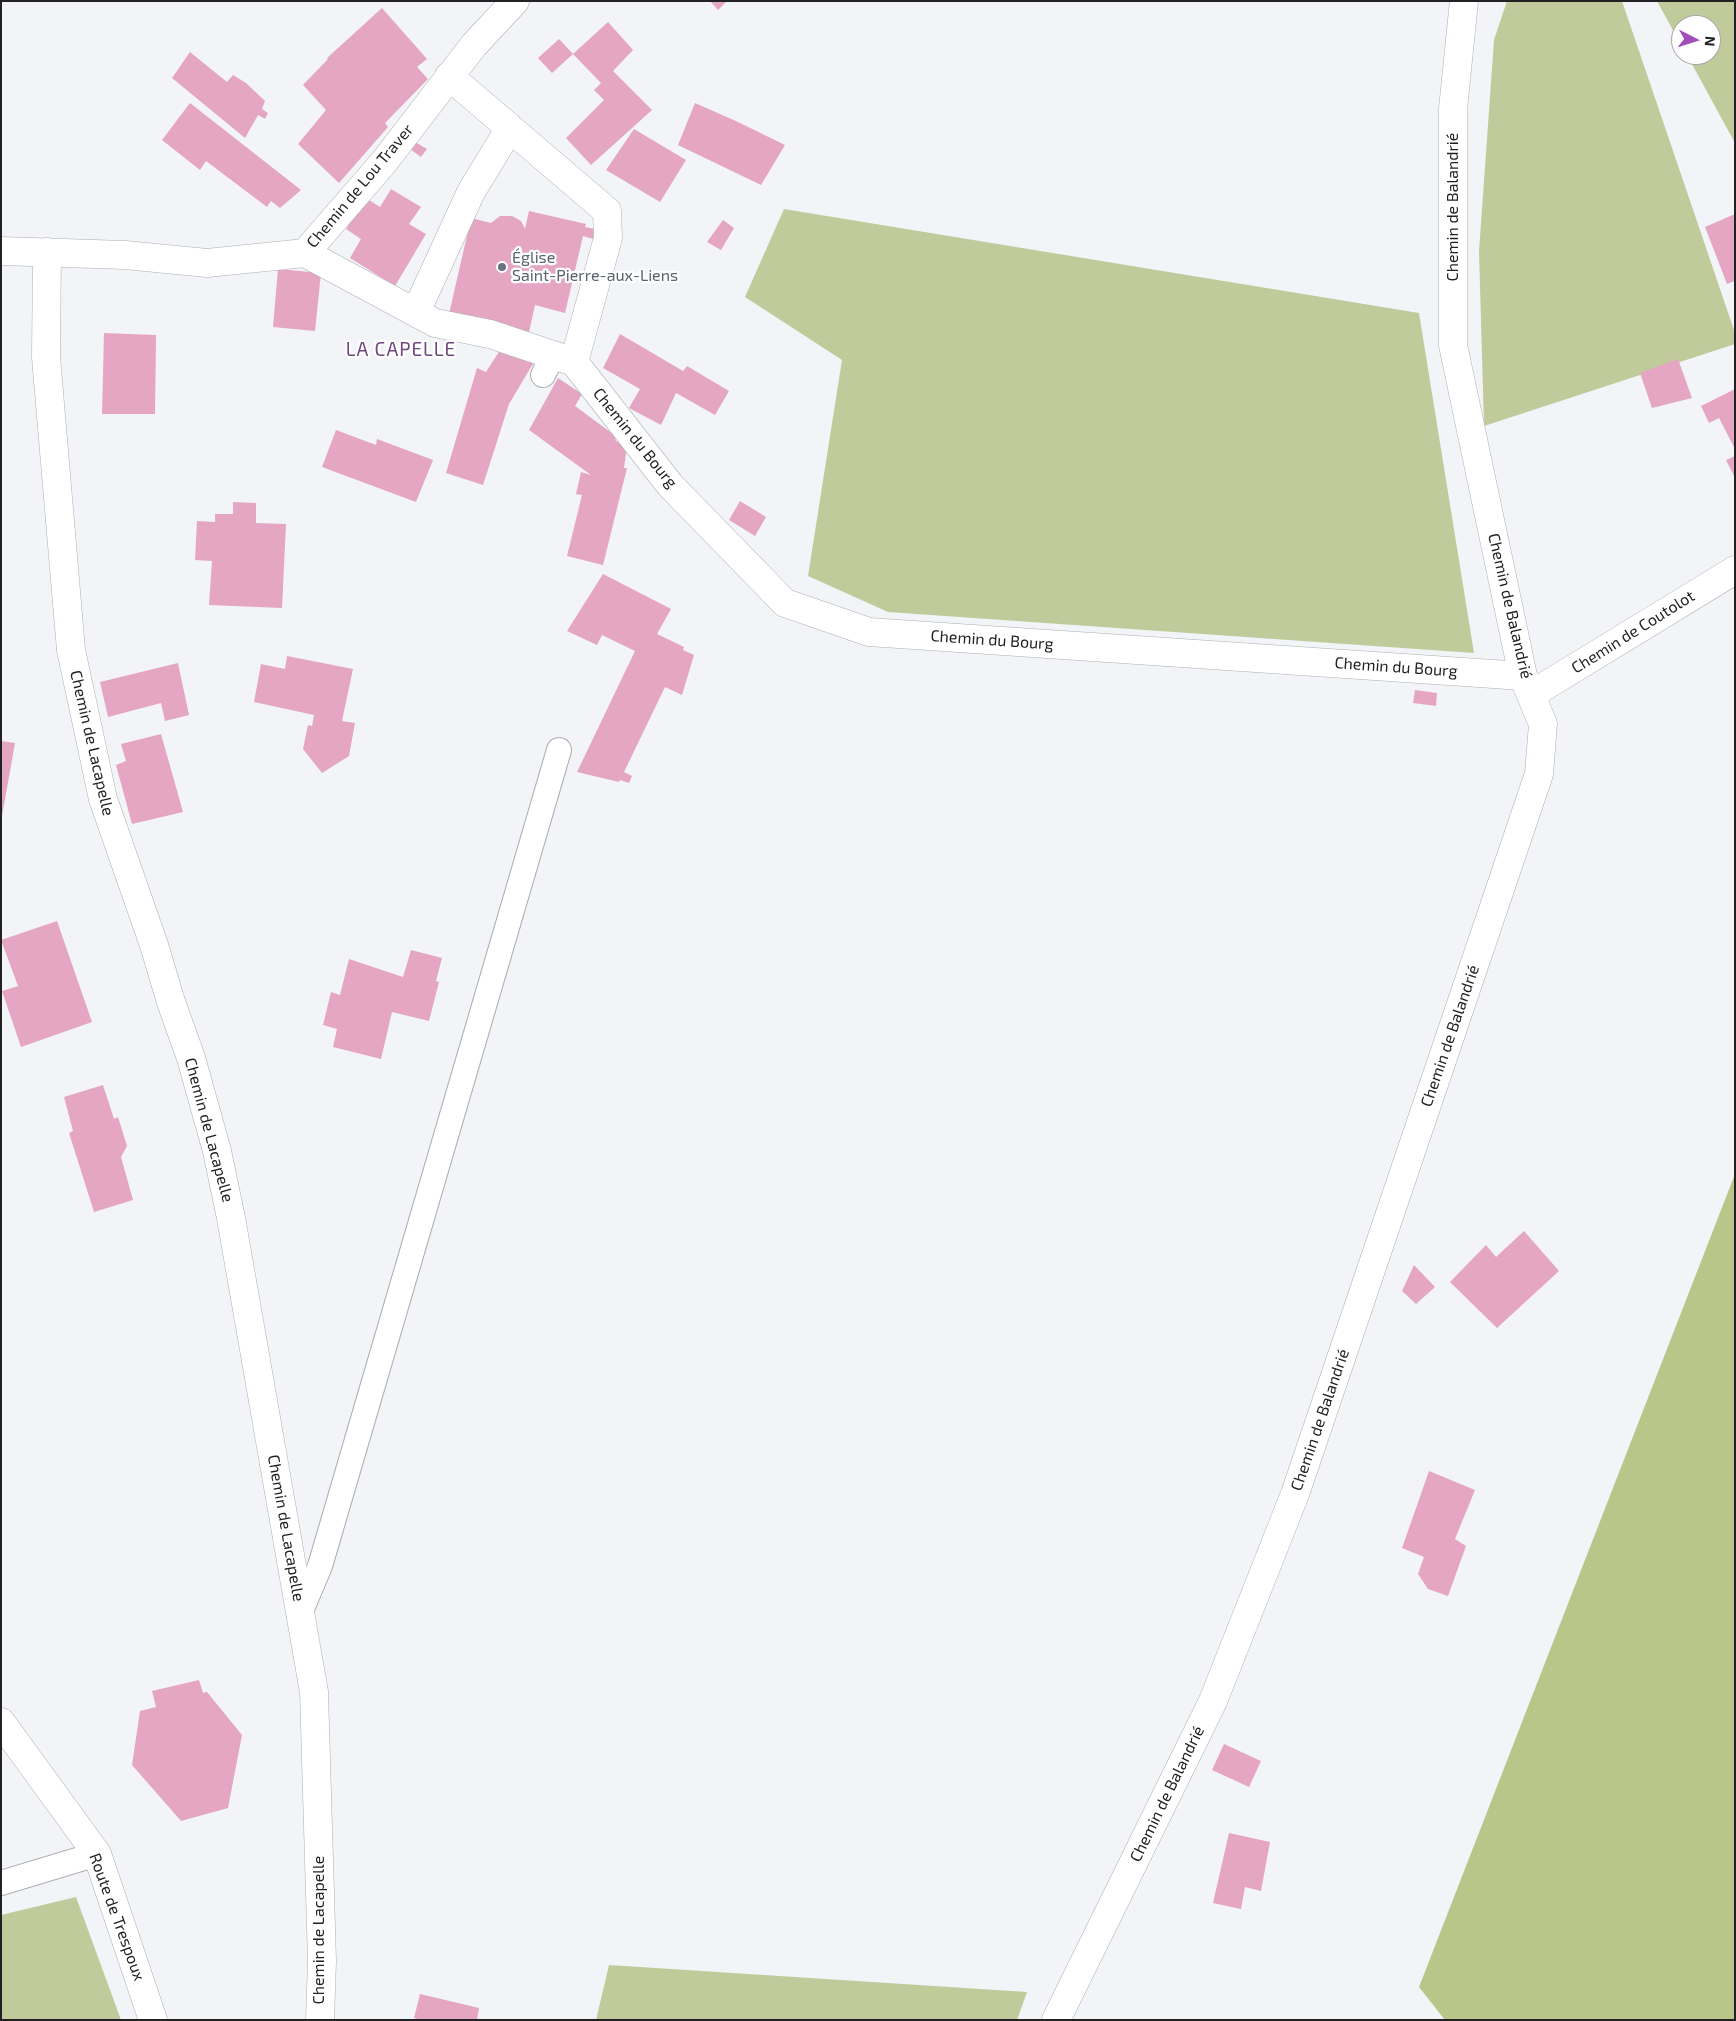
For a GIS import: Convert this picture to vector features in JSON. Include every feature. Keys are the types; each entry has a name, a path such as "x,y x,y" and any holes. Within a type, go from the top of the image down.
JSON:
{"street":[{"name":"Chemin de Lou Traver","path":"1,251 125,255 207,263 305,253 384,162 474,45 515,1"},
{"name":"Chemin de Balandrié","path":"1056,2020 1213,1701 1295,1494 1539,774 1543,724 1528,685 1453,345 1453,109 1464,1"},
{"path":"305,253 435,323 490,334 557,364 608,238 607,211 449,76"},
{"path":"416,312 471,192 510,128"},
{"name":"Chemin de Lacapelle","path":"47,252 46,357 71,650 103,799 154,945 170,1002 191,1058 217,1151 232,1218 314,1692 322,1961 320,2020"},
{"name":"Chemin du Bourg","path":"557,364 785,603 869,632 1528,685"},
{"name":"Chemin de Coutolot","path":"1528,685 1735,570"},
{"name":"Route de Trespoux","path":"1,1722 97,1854 153,2020"}],"lane":[{"path":"301,1611 320,1566 560,750"},
{"path":"1,1883 97,1854"}],"green space":[{"path":"1507,1 1622,1 1735,333 1735,344 1484,426 1479,251 1494,40"},
{"path":"1657,1 1735,1 1735,143 1692,65 1721,65 1721,15 1671,15 1671,27"},
{"path":"784,209 1419,313 1474,653 888,612 808,576 842,360 745,297"},
{"path":"1735,1174 1735,2020 1445,2020 1419,1987"},
{"path":"76,1897 121,2020 1,2020 1,1915"},
{"path":"609,1965 1027,1992 1017,2020 596,2020"}],"building":[{"path":"710,1 727,1 718,10"},
{"path":"382,8 427,59 417,67 428,79 385,123 388,127 339,183 298,144 326,110 303,85 327,58"},
{"path":"608,22 633,50 613,71 652,110 591,165 566,138 604,100 594,90 601,83 573,54"},
{"path":"559,39 573,54 552,73 538,58"},
{"path":"190,52 227,82 233,75 246,83 265,101 262,109 268,113 265,119 258,115 245,138 172,78"},
{"path":"190,103 301,190 280,208 271,201 267,207 206,161 200,170 162,140"},
{"path":"695,103 785,145 761,185 678,145"},
{"path":"634,129 686,160 660,202 606,170"},
{"path":"415,142 427,149 421,157 410,149"},
{"path":"391,189 421,207 409,224 426,234 395,286 350,258 361,239 346,229 366,198 380,207"},
{"name":"Église Saint-Pierre-aux-Liens","path":"529,211 586,224 585,227 596,229 593,239 583,236 565,313 535,305 529,332 449,314 471,218 491,223 500,216 512,216 521,221 525,229"},
{"path":"1735,214 1735,281 1727,284 1705,227"},
{"path":"723,220 734,228 721,250 707,242"},
{"path":"278,269 321,273 315,331 273,327"},
{"path":"104,333 156,335 155,414 102,414"},
{"path":"620,334 683,371 687,366 729,391 715,415 676,393 661,425 629,408 640,389 603,368"},
{"path":"502,347 534,362 509,404 483,485 446,473 477,368 486,372"},
{"path":"1678,359 1692,398 1652,408 1640,373"},
{"path":"558,378 582,394 575,406 617,437 615,440 622,445 626,453 624,468 627,468 603,565 567,556 582,495 576,494 581,472 591,475 529,430"},
{"path":"1735,389 1735,449 1719,418 1709,423 1701,406"},
{"path":"336,430 376,445 377,439 433,460 416,502 322,467"},
{"path":"1735,456 1735,478 1726,460"},
{"path":"740,501 766,517 755,536 729,520"},
{"path":"233,502 256,503 256,523 286,524 282,608 209,605 212,561 195,560 197,521 215,522 215,514 233,514"},
{"path":"603,574 671,609 657,634 684,647 683,650 694,655 682,695 665,687 624,772 632,776 629,783 577,772 635,651 602,635 597,645 567,631"},
{"path":"287,656 353,669 342,721 355,723 349,756 322,773 303,749 308,725 312,726 314,715 254,702 261,664 285,669"},
{"path":"178,663 189,715 165,721 161,703 108,717 100,682"},
{"path":"1415,690 1437,693 1436,706 1413,703"},
{"path":"161,734 183,812 132,824 116,765 126,761 121,744"},
{"path":"1,741 15,743 2,816 1,815"},
{"path":"57,921 92,1022 21,1047 2,991 18,986 1,940"},
{"path":"411,950 442,958 436,981 439,982 429,1021 392,1012 381,1059 333,1047 337,1029 323,1025 331,992 340,995 349,959 403,977"},
{"path":"103,1085 114,1119 118,1117 127,1146 121,1157 133,1200 94,1212 69,1133 73,1131 64,1097"},
{"path":"1524,1231 1559,1271 1497,1328 1450,1282 1486,1245 1496,1257"},
{"path":"1414,1265 1435,1287 1416,1304 1402,1291"},
{"path":"1429,1471 1475,1490 1455,1539 1466,1546 1448,1596 1428,1589 1418,1574 1424,1557 1402,1548"},
{"path":"199,1680 203,1693 207,1692 242,1735 228,1808 181,1821 132,1765 140,1711 156,1707 152,1691"},
{"path":"1224,1744 1261,1761 1249,1787 1212,1770"},
{"path":"1229,1833 1270,1842 1261,1891 1245,1887 1241,1909 1213,1903"},
{"path":"420,1994 479,2008 477,2020 421,2020 414,2018"}],"place":[{"name":"Église Saint-Pierre-aux-Liens","path":"502,267"}],"district":[{"name":"LA CAPELLE","path":"401,350"}]}
